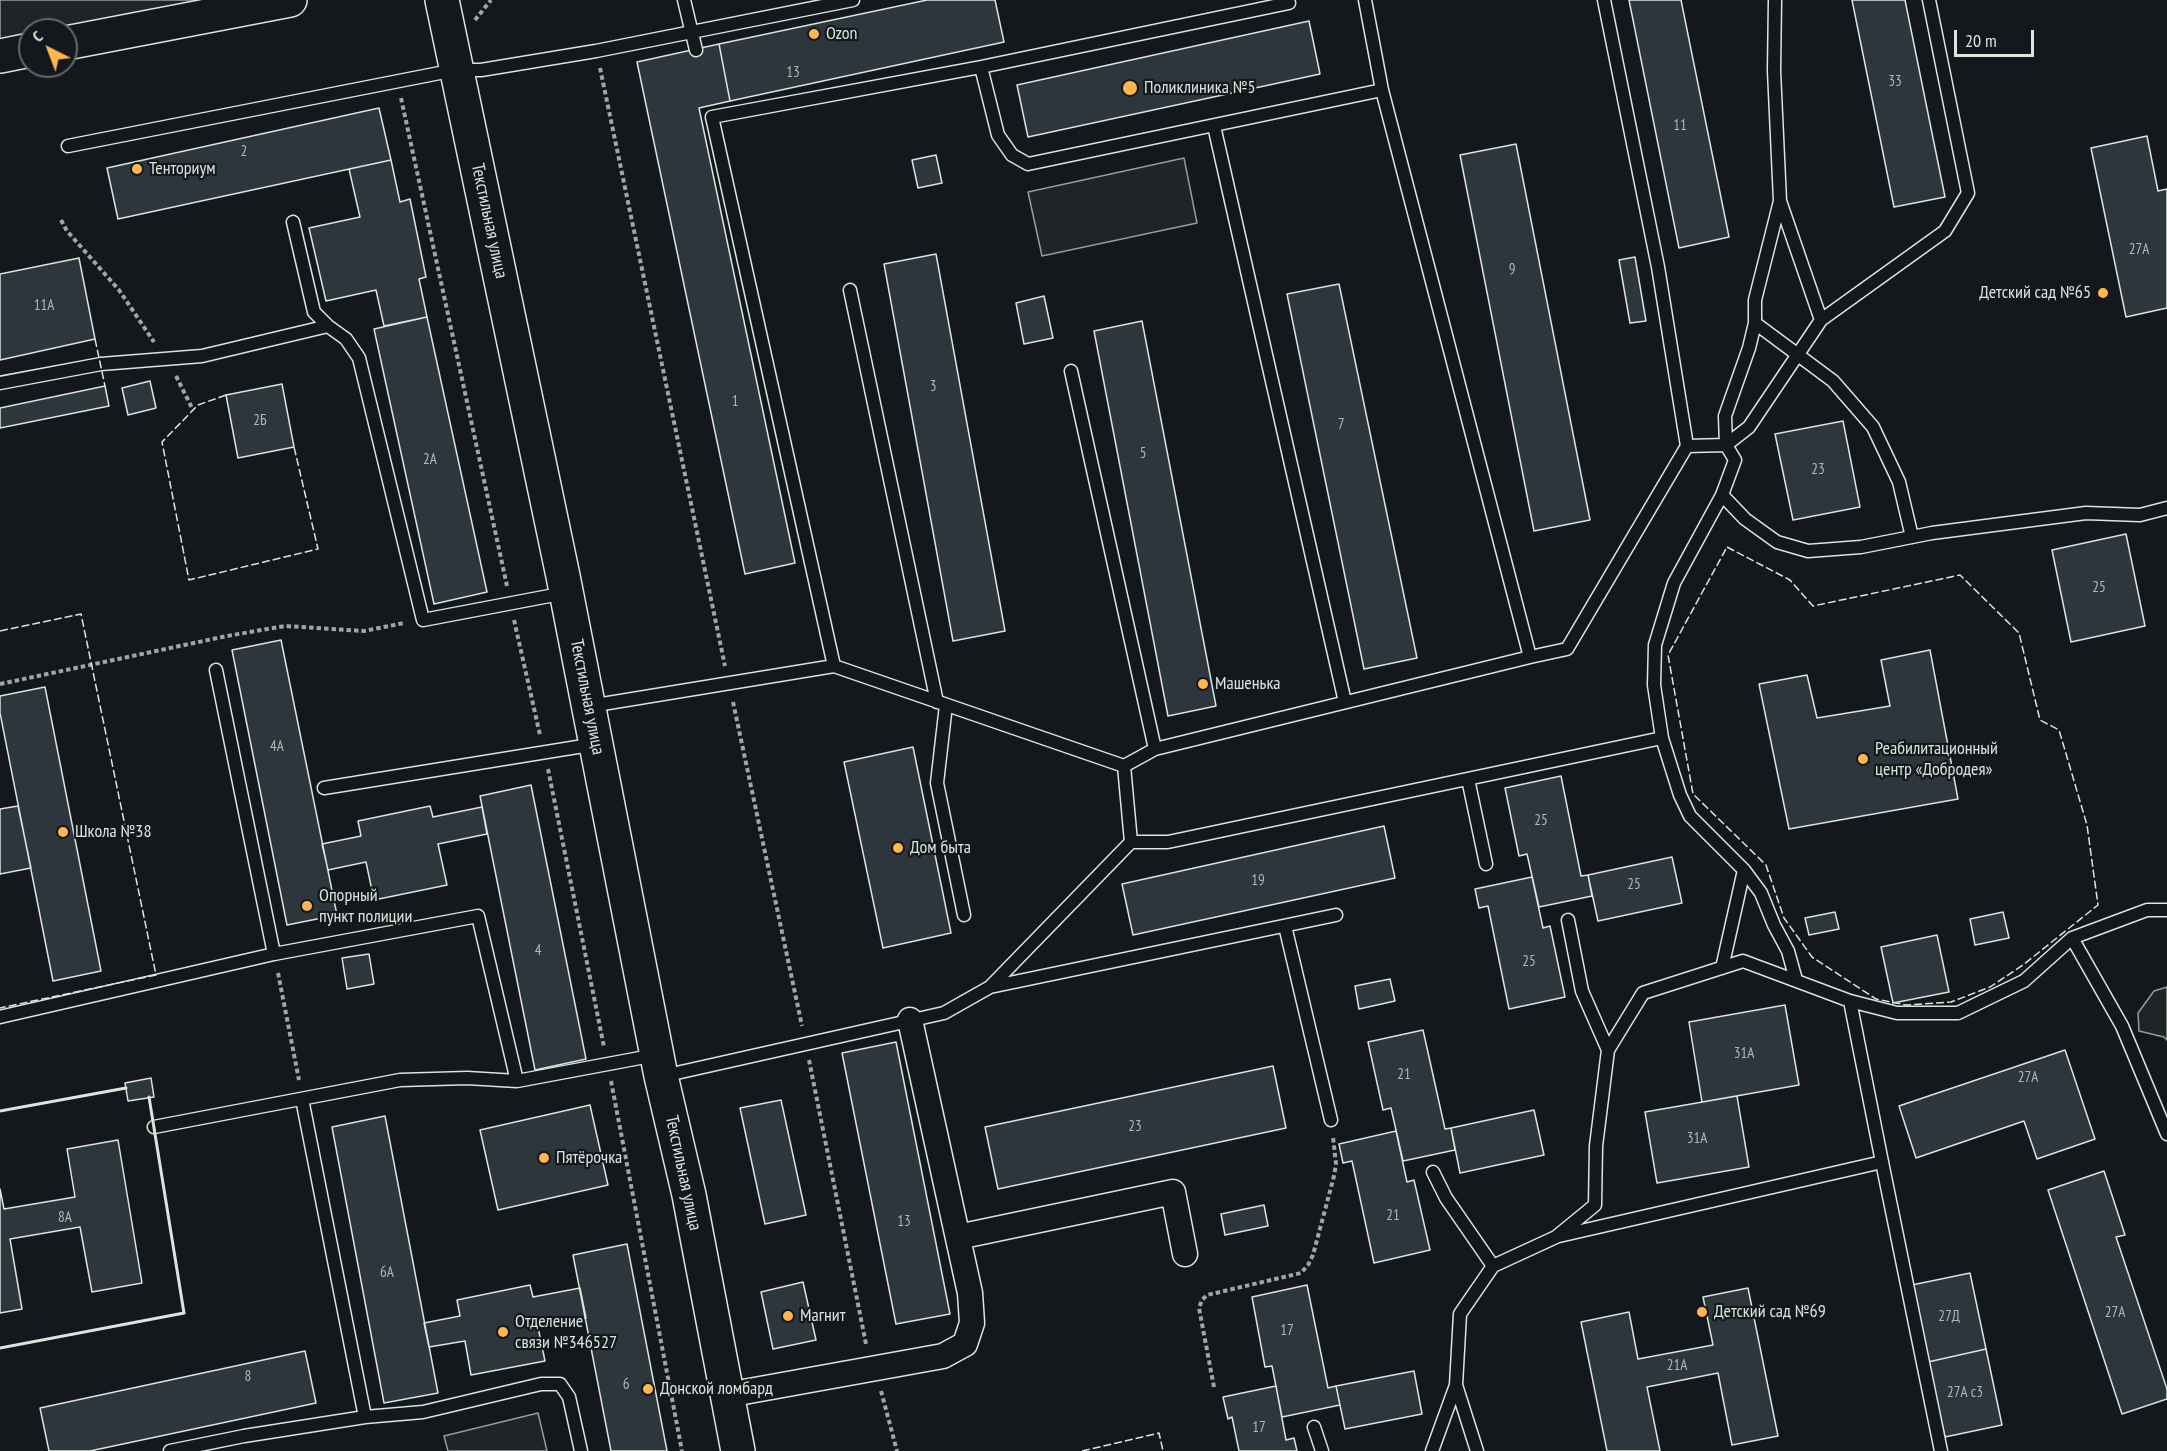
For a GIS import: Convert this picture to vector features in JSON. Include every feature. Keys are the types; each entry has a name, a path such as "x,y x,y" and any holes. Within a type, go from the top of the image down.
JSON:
{"main road":[{"path":"78,41 290,0"},
{"name":"Текстильная улица","path":"442,0 566,592 659,1066 689,1195 738,1451"},
{"path":"0,56 18,52"}],"street":[{"path":"727,1395 943,1356 965,1344 972,1323 970,1293 910,1020"},
{"path":"958,1237 1173,1192 1185,1254"}],"lane":[{"path":"684,0 696,50"},
{"path":"68,146 455,70 481,70 596,51 853,0"},
{"path":"1365,0 1382,90 1530,657"},
{"path":"589,706 834,666 1124,766 1155,749 1567,649 1687,446 1659,267 1604,0"},
{"path":"1775,0 1774,71 1780,201 1821,320"},
{"path":"1687,446 1726,445 1749,427 1821,320 1945,231 1968,193 1929,0"},
{"path":"834,666 710,111 981,67 1246,6 1289,3"},
{"path":"981,67 998,135 1012,155 1028,164 1382,90"},
{"path":"1214,126 1345,702"},
{"path":"1780,201 1755,300 1755,322 1749,348 1725,416 1726,445 1735,460 1722,495 1674,583 1654,645 1654,685 1662,738 1680,795 1690,816 1744,870 1761,893 1788,951 1796,980"},
{"path":"293,222 314,312 346,339 359,358 423,620 566,592"},
{"path":"850,290 942,704 937,783 964,915"},
{"path":"1755,322 1833,381 1873,427 1899,482 1912,537"},
{"path":"0,383 101,364 202,356 328,326"},
{"path":"1071,371 1155,749"},
{"path":"1722,495 1745,519 1777,542 1808,551 1861,547 1912,537 2086,513 2140,515 2167,508"},
{"path":"216,670 274,954"},
{"path":"990,987 1131,842 1168,842 1662,738"},
{"path":"324,788 597,744"},
{"path":"1124,766 1131,842"},
{"path":"1468,779 1486,864"},
{"path":"1722,968 1744,870"},
{"path":"1556,1237 1595,1205 1596,1146 1608,1050 1643,993 1743,961 1850,1001 1897,1013 1958,1013 2024,981 2072,938 2147,910 2167,910"},
{"path":"154,1127 400,1080 467,1078 517,1081 659,1066 806,1044 944,1012 990,987 1336,915"},
{"path":"0,1017 274,954 478,916 517,1081"},
{"path":"1568,920 1582,991 1608,1050"},
{"path":"1285,926 1331,1120"},
{"path":"2072,938 2122,1026 2167,1134"},
{"path":"1850,1001 1941,1451"},
{"path":"302,1099 365,1417"},
{"path":"1432,1451 1456,1385 1460,1314 1493,1266 1556,1237 1882,1162"},
{"path":"1433,1172 1446,1198 1493,1266"},
{"path":"170,1451 244,1436 365,1417 423,1412 541,1384 560,1384 569,1397 581,1451"},
{"path":"1456,1385 1477,1451"},
{"path":"1314,1426 1322,1451"}],"path":[{"path":"596,51 806,1044 871,1369 883,1393 897,1451"},
{"path":"62,220 67,231 119,290 167,360 193,410"},
{"path":"0,684 285,626 364,631 423,620"},
{"path":"274,954 302,1099"},
{"path":"1214,1387 1199,1308 1202,1300 1207,1295 1301,1273 1308,1265 1313,1255 1336,1164 1331,1120"}],"shaded area":[{"path":"0,0 211,0 78,26 78,18 18,18 18,37 0,41"},
{"path":"1184,158 1197,223 1042,256 1028,192"},
{"path":"2167,987 2167,1040 2164,1037 2139,1031 2138,1013 2154,991"},
{"path":"538,1413 547,1451 448,1451 444,1436"}],"building":[{"path":"927,0 995,0 1004,42 730,101 719,44"},
{"path":"1629,0 1681,0 1729,237 1679,248"},
{"path":"1852,0 1905,0 1945,197 1894,207"},
{"path":"1309,21 1320,74 1028,137 1017,85"},
{"path":"719,44 730,101 699,108 795,563 745,574 637,62"},
{"path":"379,108 391,160 118,219 107,168"},
{"path":"2147,136 2158,191 2167,189 2167,308 2126,317 2091,148"},
{"path":"1516,144 1590,520 1534,531 1460,155"},
{"path":"936,155 942,183 918,188 912,160"},
{"path":"391,160 400,202 410,199 426,277 419,279 427,317 384,326 376,290 326,301 309,228 360,217 349,169"},
{"path":"936,254 1005,631 953,641 884,264"},
{"path":"1635,257 1646,321 1630,323 1619,260"},
{"path":"79,258 95,339 0,360 0,274"},
{"path":"1339,284 1417,658 1364,669 1287,294"},
{"path":"1044,296 1053,338 1024,344 1016,303"},
{"path":"427,317 487,592 434,604 374,329"},
{"path":"1142,321 1216,706 1168,716 1094,331"},
{"path":"150,381 156,408 128,415 122,388"},
{"path":"282,384 294,447 238,458 226,395"},
{"path":"105,386 109,406 0,428 0,408"},
{"path":"1843,421 1860,507 1793,520 1775,434"},
{"path":"2126,534 2145,626 2071,642 2052,550"},
{"path":"281,640 337,915 287,925 232,650"},
{"name":"Реабилитационный центр «Добродея»","path":"1930,650 1958,799 1789,829 1759,684 1807,675 1817,718 1890,706 1881,660"},
{"path":"45,687 101,971 53,981 0,713 0,696"},
{"name":"Дом быта","path":"913,747 951,933 883,948 844,762"},
{"path":"1561,776 1581,876 1588,875 1592,896 1539,907 1527,854 1519,856 1505,788"},
{"path":"531,785 586,1059 535,1070 480,796"},
{"path":"18,806 31,868 0,874 0,809"},
{"path":"430,806 433,817 482,807 487,834 438,844 447,885 374,900 366,862 328,870 322,844 361,836 358,821"},
{"path":"1384,826 1395,878 1133,935 1122,884"},
{"path":"1672,857 1682,903 1598,921 1588,875"},
{"path":"1532,877 1543,928 1550,926 1565,997 1509,1009 1488,906 1479,908 1475,889"},
{"path":"1835,912 1839,929 1809,935 1805,918"},
{"path":"2003,912 2009,938 1975,945 1970,919"},
{"path":"1937,935 1949,992 1893,1003 1881,947"},
{"path":"369,954 374,984 347,989 342,958"},
{"path":"1390,979 1395,1001 1359,1009 1355,986"},
{"path":"1785,1005 1799,1085 1702,1102 1689,1022"},
{"path":"1423,1030 1445,1129 1451,1128 1455,1150 1403,1161 1391,1108 1383,1110 1368,1042"},
{"path":"896,1042 950,1314 896,1324 842,1053"},
{"path":"2065,1050 2095,1139 2037,1159 2024,1121 1916,1158 1899,1106"},
{"path":"1273,1066 1286,1128 998,1189 985,1127"},
{"path":"151,1078 154,1097 128,1101 125,1083"},
{"path":"1737,1096 1749,1167 1657,1183 1645,1112"},
{"path":"781,1100 806,1215 765,1224 740,1108"},
{"name":"Пятёрочка","path":"590,1105 608,1185 498,1210 480,1130"},
{"path":"1534,1110 1544,1155 1460,1173 1451,1128"},
{"path":"385,1116 438,1393 384,1403 332,1127"},
{"path":"1396,1131 1407,1182 1414,1180 1430,1250 1374,1263 1352,1161 1343,1163 1339,1144"},
{"path":"118,1140 142,1283 92,1292 80,1227 10,1239 22,1309 0,1313 0,1189 4,1209 75,1197 67,1149"},
{"path":"2104,1171 2125,1235 2116,1237 2167,1389 2167,1399 2122,1414 2048,1190"},
{"path":"1264,1205 1268,1226 1225,1235 1221,1214"},
{"path":"627,1244 667,1451 611,1451 573,1255"},
{"path":"1970,1273 1986,1349 1928,1362 1912,1285"},
{"name":"Магнит","path":"803,1282 816,1340 773,1349 761,1292"},
{"path":"530,1285 533,1297 580,1288 586,1318 538,1327 545,1361 471,1375 465,1341 429,1347 424,1323 460,1316 457,1300"},
{"path":"1307,1285 1328,1388 1336,1386 1340,1405 1282,1417 1272,1366 1265,1367 1252,1297"},
{"path":"1748,1288 1778,1436 1732,1445 1718,1373 1647,1387 1660,1451 1607,1451 1581,1322 1629,1312 1638,1359 1713,1345 1703,1297"},
{"path":"1986,1349 2002,1425 1945,1437 1928,1362"},
{"path":"305,1351 316,1403 90,1451 49,1451 40,1408"},
{"path":"1414,1371 1422,1414 1345,1429 1336,1386"},
{"path":"1276,1386 1286,1440 1294,1438 1297,1451 1239,1451 1232,1417 1228,1419 1223,1397"}],"fence":[{"path":"95,339 105,386"},
{"path":"226,395 198,405 162,442 189,580 318,549 294,447"},
{"path":"1727,547 1790,580 1813,606 1960,575 2019,633 2040,720 2059,730 2087,825 2098,905 2023,965 1990,987 1951,1002 1906,1005 1876,999 1812,957 1784,918 1766,865 1693,794 1668,655 1727,547"},
{"path":"0,631 81,614 156,975 0,1008"},
{"path":"1082,1451 1159,1433 1163,1451"}],"wall":[{"path":"0,1111 126,1088"},
{"path":"0,1348 184,1313 149,1097"}],"place":[{"name":"Ozon","path":"814,34"},
{"name":"Поликлиника №5","path":"1130,88"},
{"name":"Тенториум","path":"137,169"},
{"name":"Детский сад №65","path":"2103,293"},
{"name":"Машенька","path":"1203,684"},
{"name":"Реабилитационный центр «Добродея»","path":"1863,759"},
{"name":"Школа №38","path":"63,832"},
{"name":"Дом быта","path":"898,848"},
{"name":"Опорный пункт полиции","path":"307,906"},
{"name":"Пятёрочка","path":"544,1158"},
{"name":"Детский сад №69","path":"1702,1312"},
{"name":"Магнит","path":"788,1316"},
{"name":"Отделение связи №346527","path":"503,1332"},
{"name":"Донской ломбард","path":"648,1389"}]}
